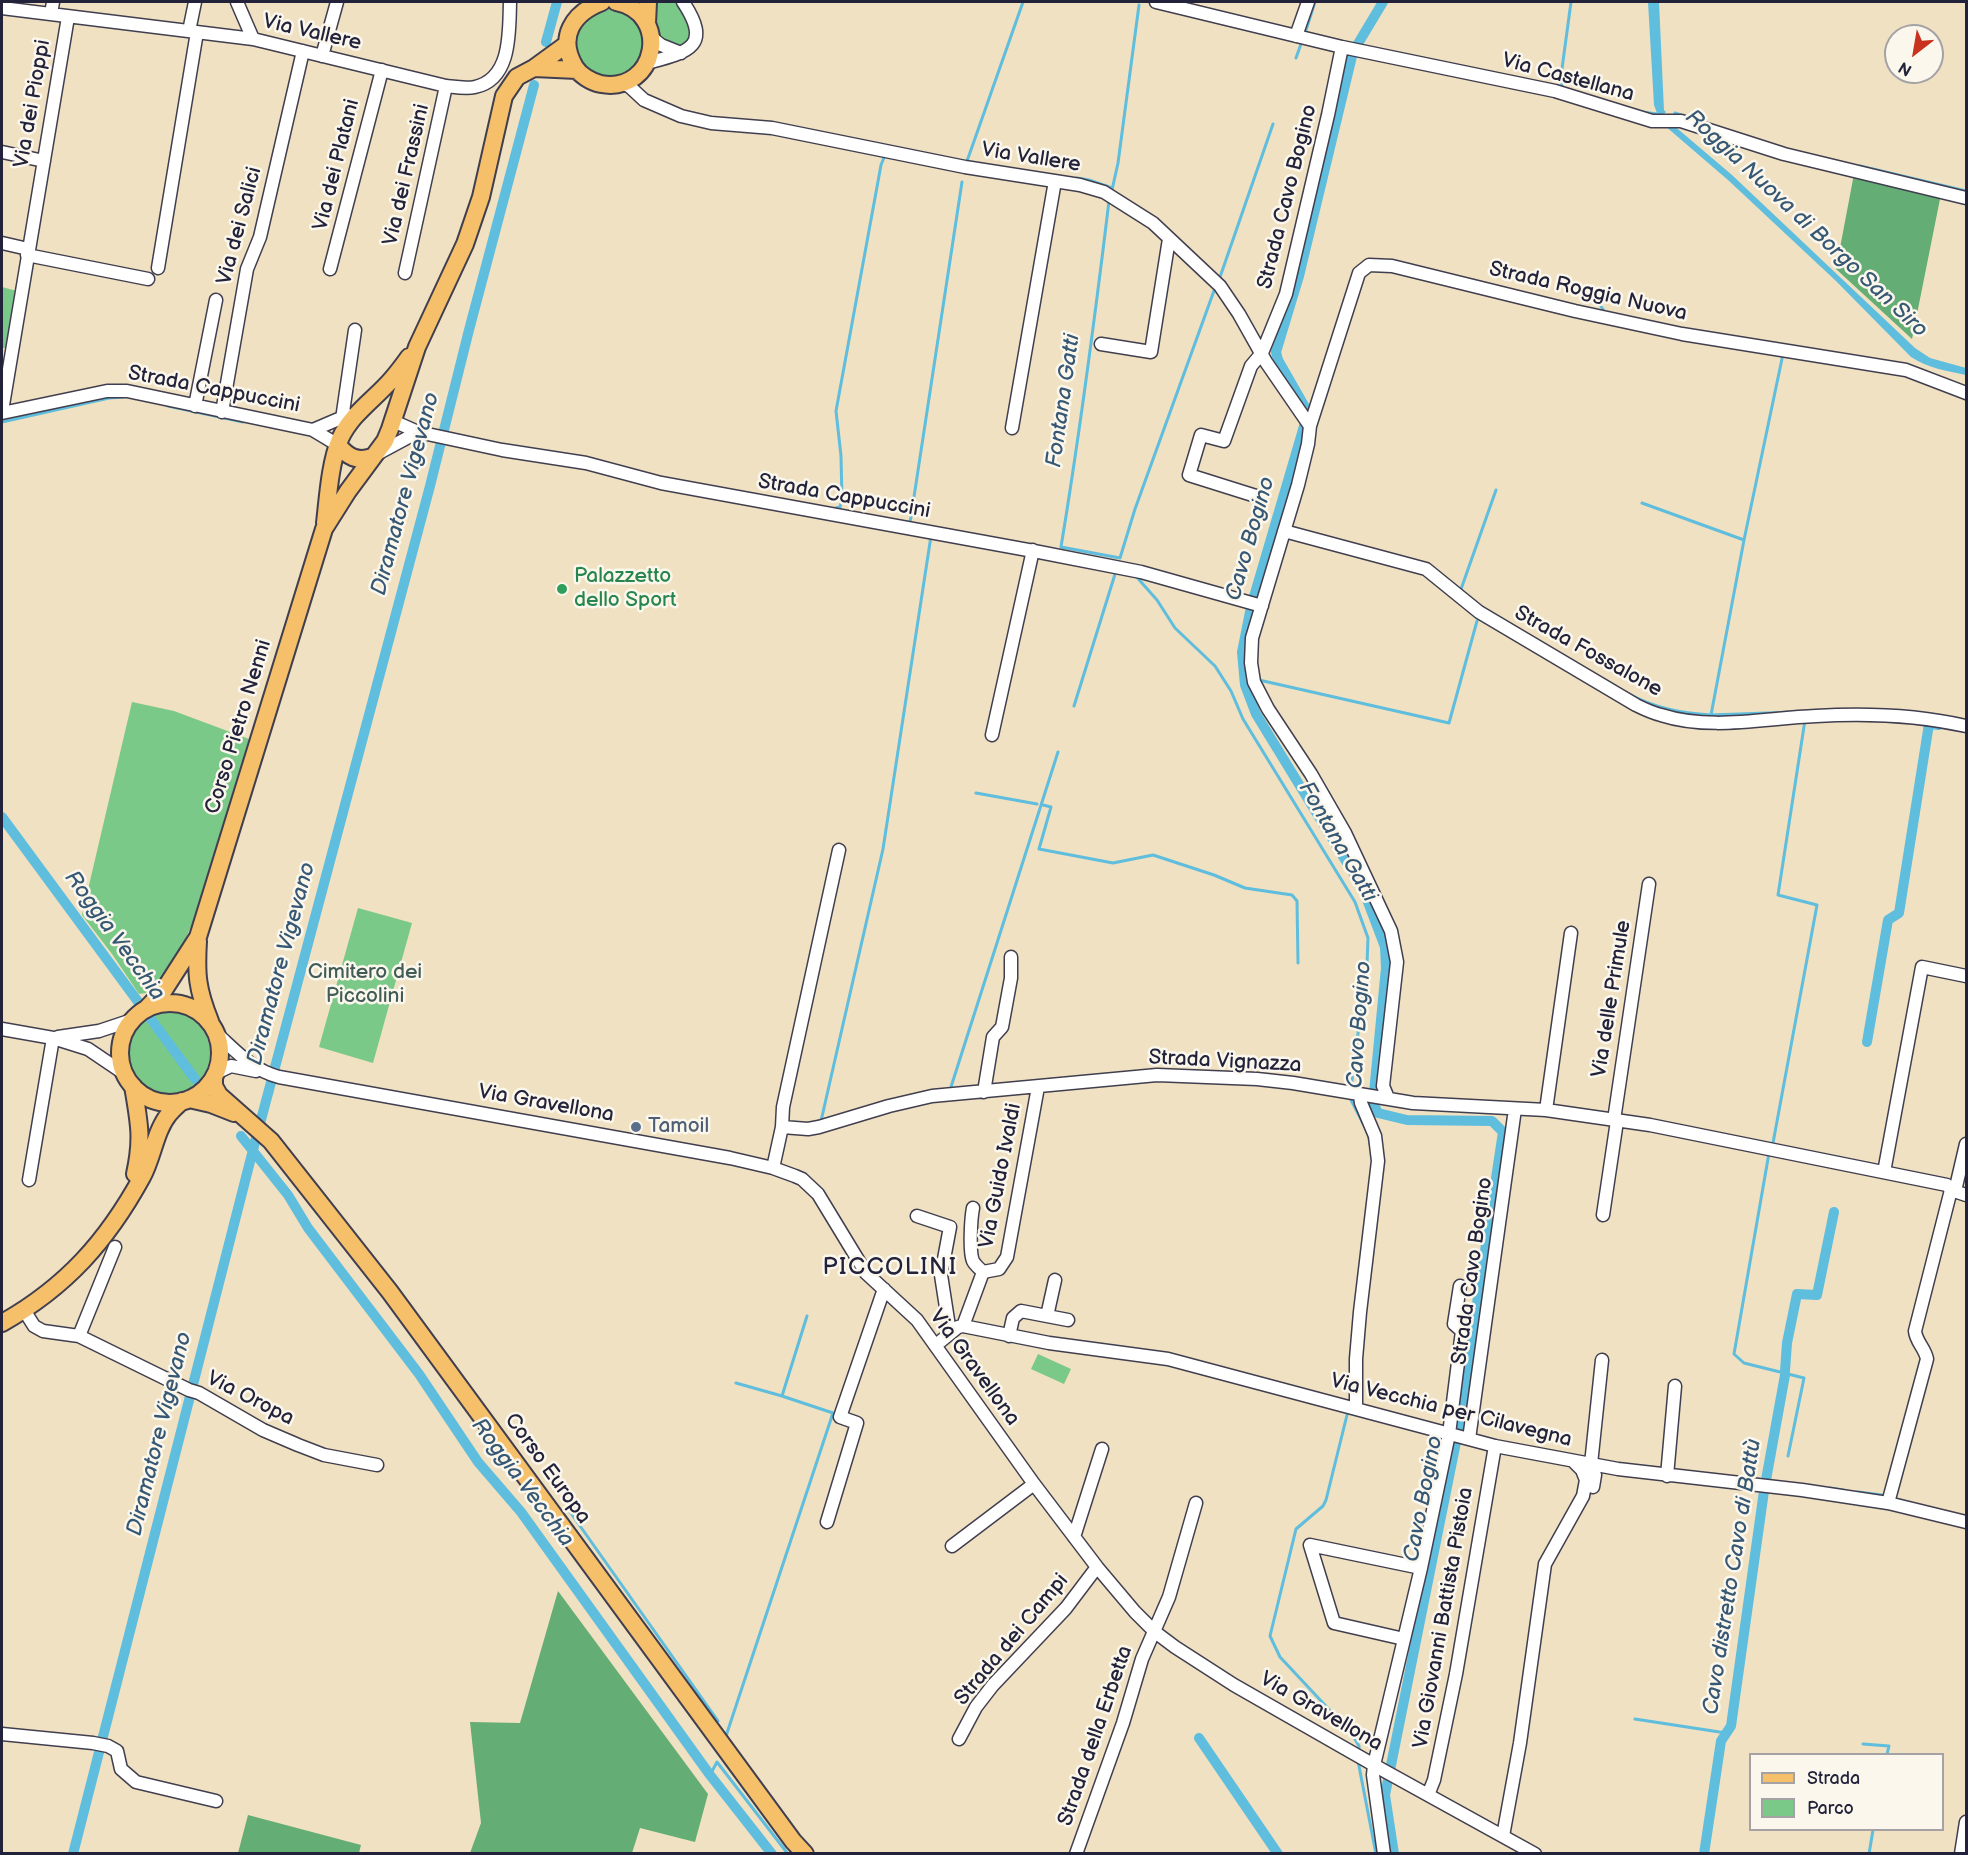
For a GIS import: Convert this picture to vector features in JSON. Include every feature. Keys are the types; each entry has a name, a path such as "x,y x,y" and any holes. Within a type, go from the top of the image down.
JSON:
{"main road":[{"path":"602,2 574,10 567,44 570,58 577,70 586,78 610,85 622,83 643,68 651,49 648,2"},
{"path":"616,2 632,8 649,30"},
{"name":"Corso Pietro Nenni","path":"324,529 348,491 385,441 417,347 465,244 480,197 504,96 517,77 534,68 567,44"},
{"path":"534,68 577,70"},
{"name":"Corso Pietro Nenni","path":"214,1030 202,1001 196,975 198,937 324,529 330,482 338,445 348,425 392,379 417,347"},
{"path":"363,408 380,411 393,421"},
{"path":"338,445 350,457 357,460 372,457"},
{"name":"Corso Pietro Nenni","path":"141,1013 164,990 198,937"},
{"path":"129,1080 143,1095 156,1101 169,1103 186,1100 199,1094 215,1075 220,1053 214,1030 205,1017 184,1005 171,1003 141,1013 122,1040 120,1051 141,1128 141,1150 130,1196"},
{"name":"Corso Europa","path":"215,1075 214,1086 219,1095 271,1141 390,1292 728,1755 805,1854"},
{"path":"2,1323 53,1289 102,1241 143,1176 168,1115 186,1100 211,1104 244,1118"}],"street":[{"path":"158,268 193,31 195,2"},
{"path":"237,2 253,39"},
{"path":"322,56 337,2"},
{"name":"Via Vallere","path":"2,8 52,8 68,17 253,39 446,86 472,88 484,85 495,76 506,55 510,2"},
{"path":"644,100 639,89 643,68 681,53 694,42 697,32 694,19 683,2"},
{"name":"Via Castellana","path":"1156,2 1344,47 1555,91 1652,121 1681,121 1784,154 1966,198"},
{"path":"1296,36 1308,2"},
{"name":"Via dei Pioppi","path":"2,412 68,17"},
{"path":"649,30 661,45 681,53"},
{"name":"Strada Cavo Bogino","path":"1259,497 1190,475 1201,435 1224,441 1251,366 1262,353 1286,294 1344,47"},
{"name":"Via dei Salici","path":"222,412 247,269 260,237 303,51"},
{"name":"Via dei Platani","path":"330,269 382,70"},
{"name":"Via Vallere","path":"622,83 644,100 681,116 711,123 772,128 965,167 1080,185 1104,192 1152,223 1220,286 1266,362 1307,422"},
{"name":"Via dei Frassini","path":"405,273 446,86"},
{"path":"2,152 44,161"},
{"path":"1012,428 1055,181"},
{"path":"1101,344 1151,352 1169,239"},
{"path":"2,243 28,252 148,279"},
{"name":"Strada Roggia Nuova","path":"1307,422 1355,282 1359,273 1369,265 1392,266 1575,311 1682,334 1906,370 1966,393"},
{"path":"195,406 216,300"},
{"path":"342,419 356,330"},
{"name":"Strada Cappuccini","path":"2,412 107,391 127,391 314,430"},
{"path":"314,430 363,408"},
{"name":"Strada Cappuccini","path":"393,421 400,422 418,432 502,450 586,463 661,483 1033,550 1141,572 1262,606"},
{"path":"1307,422 1308,444 1252,638 1251,663 1254,682 1268,709 1311,774 1345,833 1391,931 1397,962 1383,1086 1366,1095 1361,1103 1375,1136 1378,1161 1360,1312 1356,1359 1356,1409"},
{"path":"314,430 338,445"},
{"path":"372,457 418,432"},
{"name":"Strada Fossalone","path":"1284,531 1426,569 1479,612 1636,705 1662,716 1716,723 1816,716 1878,715 1966,726"},
{"path":"992,735 1033,550"},
{"path":"773,1168 782,1126 783,1107 839,850"},
{"name":"Via delle Primule","path":"1603,1215 1649,884"},
{"path":"1546,1110 1571,933"},
{"path":"984,1092 993,1037 1002,1027 1011,978 1011,957"},
{"path":"1884,1172 1922,966 1966,976"},
{"path":"54,1038 99,1031 141,1013"},
{"path":"2,1029 54,1038 88,1049 129,1080"},
{"name":"Via Gravellona","path":"214,1030 246,1060 264,1073 279,1077 591,1132 773,1168 802,1179 818,1194 866,1273 916,1320 1074,1537 1135,1612 1155,1632 1206,1667 1393,1776 1534,1854"},
{"path":"29,1180 54,1038"},
{"path":"215,1075 231,1066 264,1073"},
{"name":"Strada Vignazza","path":"782,1126 808,1129 819,1127 932,1096 1157,1075 1257,1079 1413,1103 1546,1110 1615,1120 1947,1185 1957,1192"},
{"name":"Via Guido Ivaldi","path":"963,1326 983,1272 999,1269 1007,1257 1038,1087"},
{"name":"Strada Cavo Bogino","path":"1468,1439 1515,1108"},
{"path":"1888,1503 1927,1359 1925,1350 1916,1339 1915,1331 1957,1192 1966,1144"},
{"path":"973,1208 970,1248 973,1262 983,1272"},
{"path":"916,1216 950,1227 941,1275 950,1333"},
{"path":"79,1336 116,1247"},
{"path":"1047,1316 1055,1280"},
{"path":"1384,1854 1372,1775 1378,1767 1449,1434 1462,1332 1454,1324 1460,1286"},
{"path":"827,1522 857,1423 840,1417 884,1289"},
{"name":"Via Oropa","path":"24,1310 34,1326 43,1331 79,1336 194,1391 263,1430 324,1455 377,1465"},
{"path":"1009,1336 1013,1318 1021,1311 1068,1320"},
{"path":"936,1345 958,1327 963,1326"},
{"name":"Via Vecchia per Cilavegna","path":"963,1326 1009,1336 1168,1359 1494,1446 1618,1469 1888,1503 1966,1522"},
{"path":"1593,1487 1595,1475 1591,1464 1602,1360"},
{"path":"1667,1476 1675,1386"},
{"name":"Via Giovanni Battista Pistoia","path":"1428,1795 1434,1780 1456,1674 1494,1446"},
{"path":"1074,1537 1102,1449"},
{"path":"1503,1836 1520,1743 1545,1564 1583,1496 1586,1480 1582,1470 1573,1461"},
{"path":"1583,1496 1618,1469"},
{"path":"952,1546 1034,1484"},
{"name":"Strada della Erbetta","path":"1076,1854 1123,1723 1142,1659 1169,1597 1196,1503"},
{"path":"1404,1639 1334,1623 1310,1545 1421,1568"},
{"name":"Strada dei Campi","path":"959,1739 976,1707 993,1685 1066,1608 1097,1567"},
{"path":"2,1734 108,1746 117,1751 122,1769 136,1782 216,1801"},
{"path":"1961,1854 1966,1822"}],"green space":[{"path":"653,2 675,2 691,26 691,35 685,44 670,44 660,38 655,30"},
{"path":"606,8 629,16 642,33 644,43 643,54 628,74 605,80 578,64 575,34 580,24"},
{"path":"1854,174 1941,194 1912,339 1836,269"},
{"path":"2,287 17,291 7,348 2,348"},
{"path":"132,702 174,711 249,739 192,924 179,954 162,978 146,993 139,994 82,915"},
{"name":"Cimitero dei Piccolini","path":"358,908 412,923 373,1063 319,1047"},
{"path":"168,1011 184,1014 198,1023 207,1037 210,1053 207,1069 198,1083 184,1092 168,1095 152,1092 138,1083 129,1069 126,1053 129,1037 138,1023 152,1014"},
{"path":"1038,1354 1071,1369 1064,1384 1031,1369"},
{"path":"558,1591 708,1794 695,1842 640,1828 632,1853 470,1853 481,1823 470,1722 520,1723"},
{"path":"248,1815 361,1845 359,1853 238,1853"}],"water":[{"path":"1648,2 1659,2 1664,111 1657,113 1654,105"},
{"path":"1672,124 1732,175 1915,348 1930,358 1966,368 1966,375 1931,366 1911,357 1836,281 1728,180 1664,125"}],"waterway":[{"name":"Diramatore Vigevano","path":"546,42 557,2"},
{"path":"966,164 1023,2"},
{"path":"1306,30 1315,2"},
{"name":"Cavo Bogino","path":"1383,2 1353,52 1299,276 1276,352 1278,360 1306,409 1307,416 1251,607 1242,652 1245,685 1256,714 1363,889 1385,947 1386,968 1373,1103 1378,1113 1407,1120 1492,1121 1503,1132 1456,1442 1385,1795 1394,1854"},
{"path":"1564,88 1561,76 1571,2"},
{"name":"Fontana Gatti","path":"1112,190 1118,163 1139,5"},
{"path":"1296,58 1301,44"},
{"name":"Diramatore Vigevano","path":"73,1854 254,1146 534,85"},
{"path":"1642,112 1657,114 1664,112"},
{"name":"Roggia Nuova di Borgo San Siro","path":"1675,113 1684,116"},
{"path":"1219,280 1273,124"},
{"path":"832,509 840,507 842,500 841,456 836,411 881,165 885,155"},
{"path":"1860,166 1966,191"},
{"path":"1077,178 1112,188"},
{"path":"910,523 962,182"},
{"name":"Fontana Gatti","path":"1109,201 1075,461 1061,547 1120,558 1135,509 1215,288"},
{"name":"Cavo distretto Cavo di Battù","path":"1600,305 1606,314"},
{"name":"Cavo distretto Cavo di Battù","path":"1744,540 1783,354"},
{"name":"Cavo distretto Cavo di Battù","path":"2,422 109,398 123,397"},
{"name":"Cavo distretto Cavo di Battù","path":"168,406 243,422"},
{"path":"1460,592 1496,490"},
{"name":"Cavo distretto Cavo di Battù","path":"1642,503 1744,540 1711,715 1794,712"},
{"path":"821,1121 883,849 931,536"},
{"path":"1074,706 1116,571"},
{"name":"Fontana Gatti","path":"1134,574 1157,600 1175,628 1215,666 1231,691 1243,719 1355,902 1368,938 1367,964 1351,1088"},
{"name":"Cavo distretto Cavo di Battù","path":"1259,680 1449,723 1477,621"},
{"name":"Cavo distretto Cavo di Battù","path":"1627,693 1668,709 1711,715"},
{"name":"Cavo distretto Cavo di Battù","path":"1773,1143 1817,905 1778,895 1805,720"},
{"name":"Cavo distretto Cavo di Battù","path":"1867,1042 1888,920 1899,913 1929,724 1939,725"},
{"path":"950,1090 1058,752"},
{"path":"976,793 1037,804"},
{"path":"1043,805 1051,807 1039,849 1113,863 1153,855 1245,888 1292,895 1297,901 1298,963"},
{"name":"Roggia Vecchia","path":"2,817 195,1079"},
{"name":"Fontana Gatti","path":"1351,1095 1350,1098 1368,1133 1370,1144"},
{"name":"Roggia Vecchia","path":"241,1136 288,1195 308,1228 419,1374 478,1462 521,1512 710,1775 772,1854"},
{"name":"Cavo distretto Cavo di Battù","path":"1769,1153 1734,1354 1744,1363 1804,1378 1788,1456"},
{"name":"Cavo distretto Cavo di Battù","path":"1785,1371 1787,1343 1797,1294 1817,1295 1834,1212"},
{"path":"726,1736 833,1413 782,1396 807,1316"},
{"name":"Cavo distretto Cavo di Battù","path":"1704,1854 1721,1741 1731,1726 1764,1491 1785,1375"},
{"path":"736,1383 782,1396"},
{"name":"Fontana Gatti","path":"1347,1415 1326,1500 1323,1506 1296,1529 1270,1636 1280,1657 1352,1734 1359,1746 1359,1752"},
{"name":"Cavo distretto Cavo di Battù","path":"1830,1488 1843,1490"},
{"name":"Cavo distretto Cavo di Battù","path":"1858,1492 1882,1495"},
{"path":"568,1509 718,1721"},
{"path":"1635,1719 1726,1733"},
{"path":"1199,1738 1278,1854"},
{"path":"1863,1744 1889,1746 1887,1753"},
{"name":"Fontana Gatti","path":"1358,1761 1376,1854"},
{"path":"710,1775 717,1762 788,1854"},
{"path":"1869,1854 1873,1831"}],"place":[{"name":"Palazzetto dello Sport","path":"562,589"},
{"name":"Tamoil","path":"636,1127"}],"district":[{"name":"PICCOLINI","path":"890,1268"}]}
